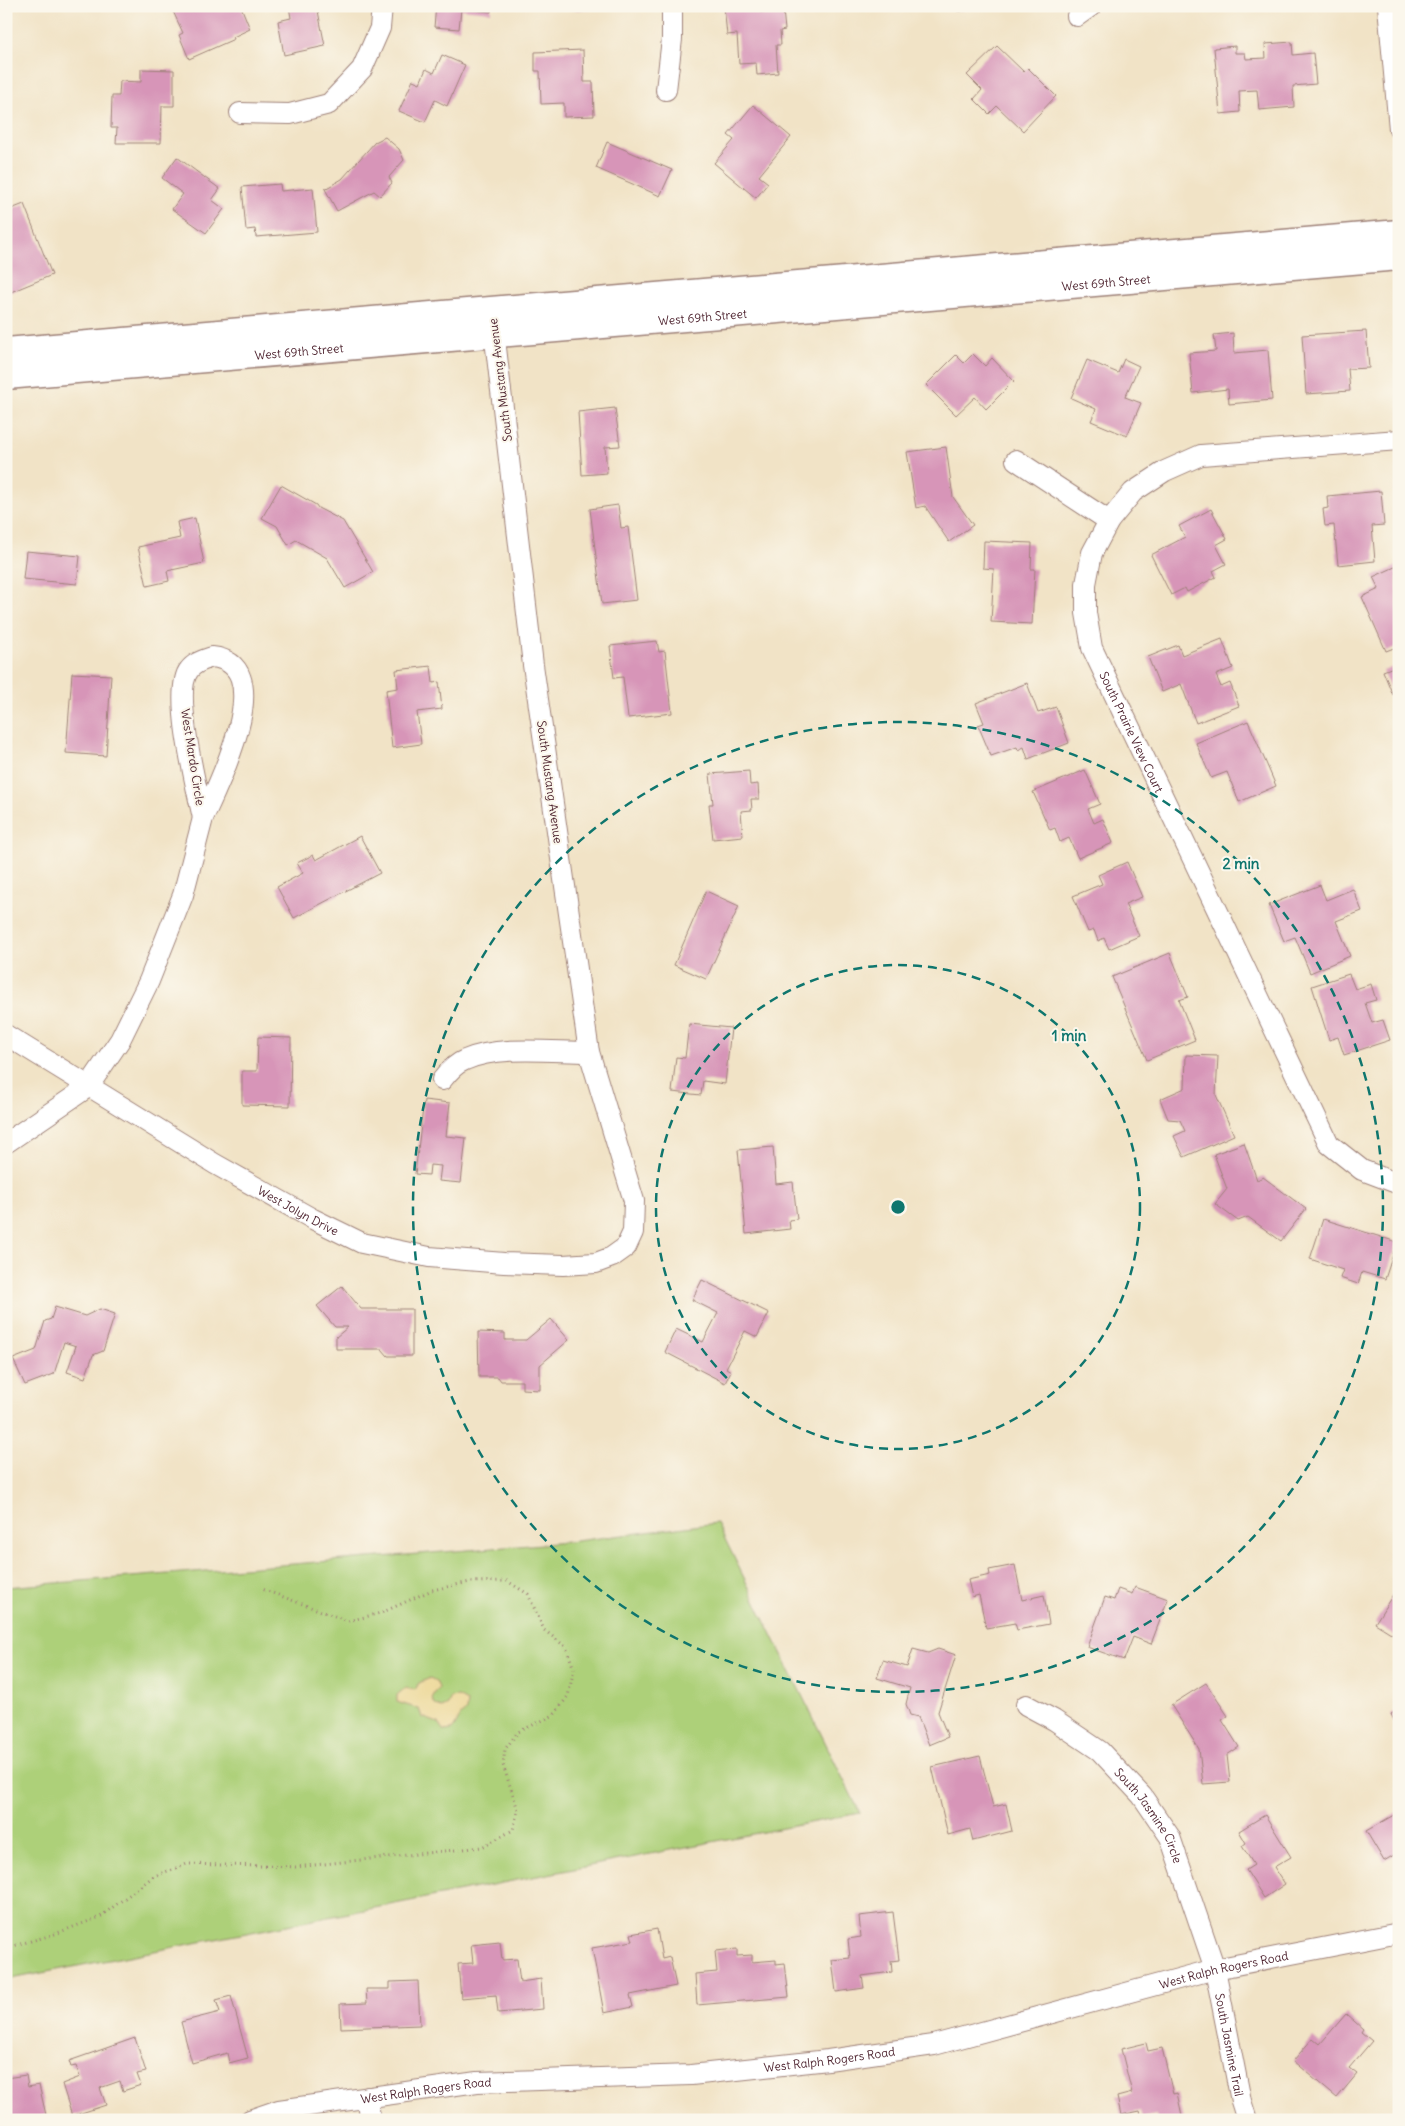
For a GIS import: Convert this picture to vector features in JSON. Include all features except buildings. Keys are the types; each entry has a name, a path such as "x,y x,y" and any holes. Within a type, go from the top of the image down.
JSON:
{"main road":[{"name":"West 69th Street","path":"6,376 493,322 1399,233"},
{"name":"West 69th Street","path":"6,351 493,322 1399,257"}],"street":[{"path":"240,113 290,114 329,104 362,69 380,28 382,6"},
{"path":"666,90 672,39 672,6"},
{"path":"1388,6 1399,130"},
{"name":"South Mustang Avenue","path":"493,322 533,665 589,1052 634,1201 633,1232 626,1247"},
{"name":"South Prairie View Court","path":"1399,440 1200,455 1165,471 1133,492 1109,522 1092,553 1086,584 1086,613 1092,648 1329,1144 1362,1170 1399,1184"},
{"path":"1016,460 1109,522"},
{"name":"West Mardo Circle","path":"88,1087 120,1040 149,981 183,895 203,818 233,744 244,707 243,682 235,666 223,658 212,657 199,661 188,671 184,688 185,721 203,818"},
{"name":"West Jolyn Drive","path":"6,1035 215,1164 314,1219 362,1242 429,1257 504,1263 563,1265 596,1264 612,1257 626,1247"},
{"path":"442,1080 448,1072 463,1061 479,1055 522,1052 589,1052"},
{"path":"6,1143 88,1087"},
{"name":"South Jasmine Circle","path":"1026,1705 1054,1720 1100,1751 1142,1796 1170,1836 1215,1969"},
{"name":"West Ralph Rogers Road","path":"250,2120 279,2110 478,2082 691,2075 828,2060 934,2045 1215,1969 1399,1933"},
{"name":"South Jasmine Trail","path":"1215,1969 1239,2091 1247,2120"},
{"path":"368,2097 370,2120"}],"path":[{"path":"6,1948 52,1935 100,1917 154,1876 187,1864 296,1867 482,1847 513,1830 518,1810 503,1765 505,1750 518,1732 554,1715 568,1696 574,1669 566,1647 544,1630 528,1594 507,1581 470,1582 432,1590 381,1613 348,1621 262,1589"}],"green space":[{"path":"717,1523 860,1813 6,1980 6,1587 568,1542"}],"sand":[{"path":"430,1678 436,1681 439,1688 432,1699 436,1706 442,1708 448,1705 451,1698 458,1697 467,1702 466,1711 461,1715 452,1730 444,1731 438,1723 422,1717 419,1709 397,1702 397,1695 405,1688 415,1690 419,1683"}]}
